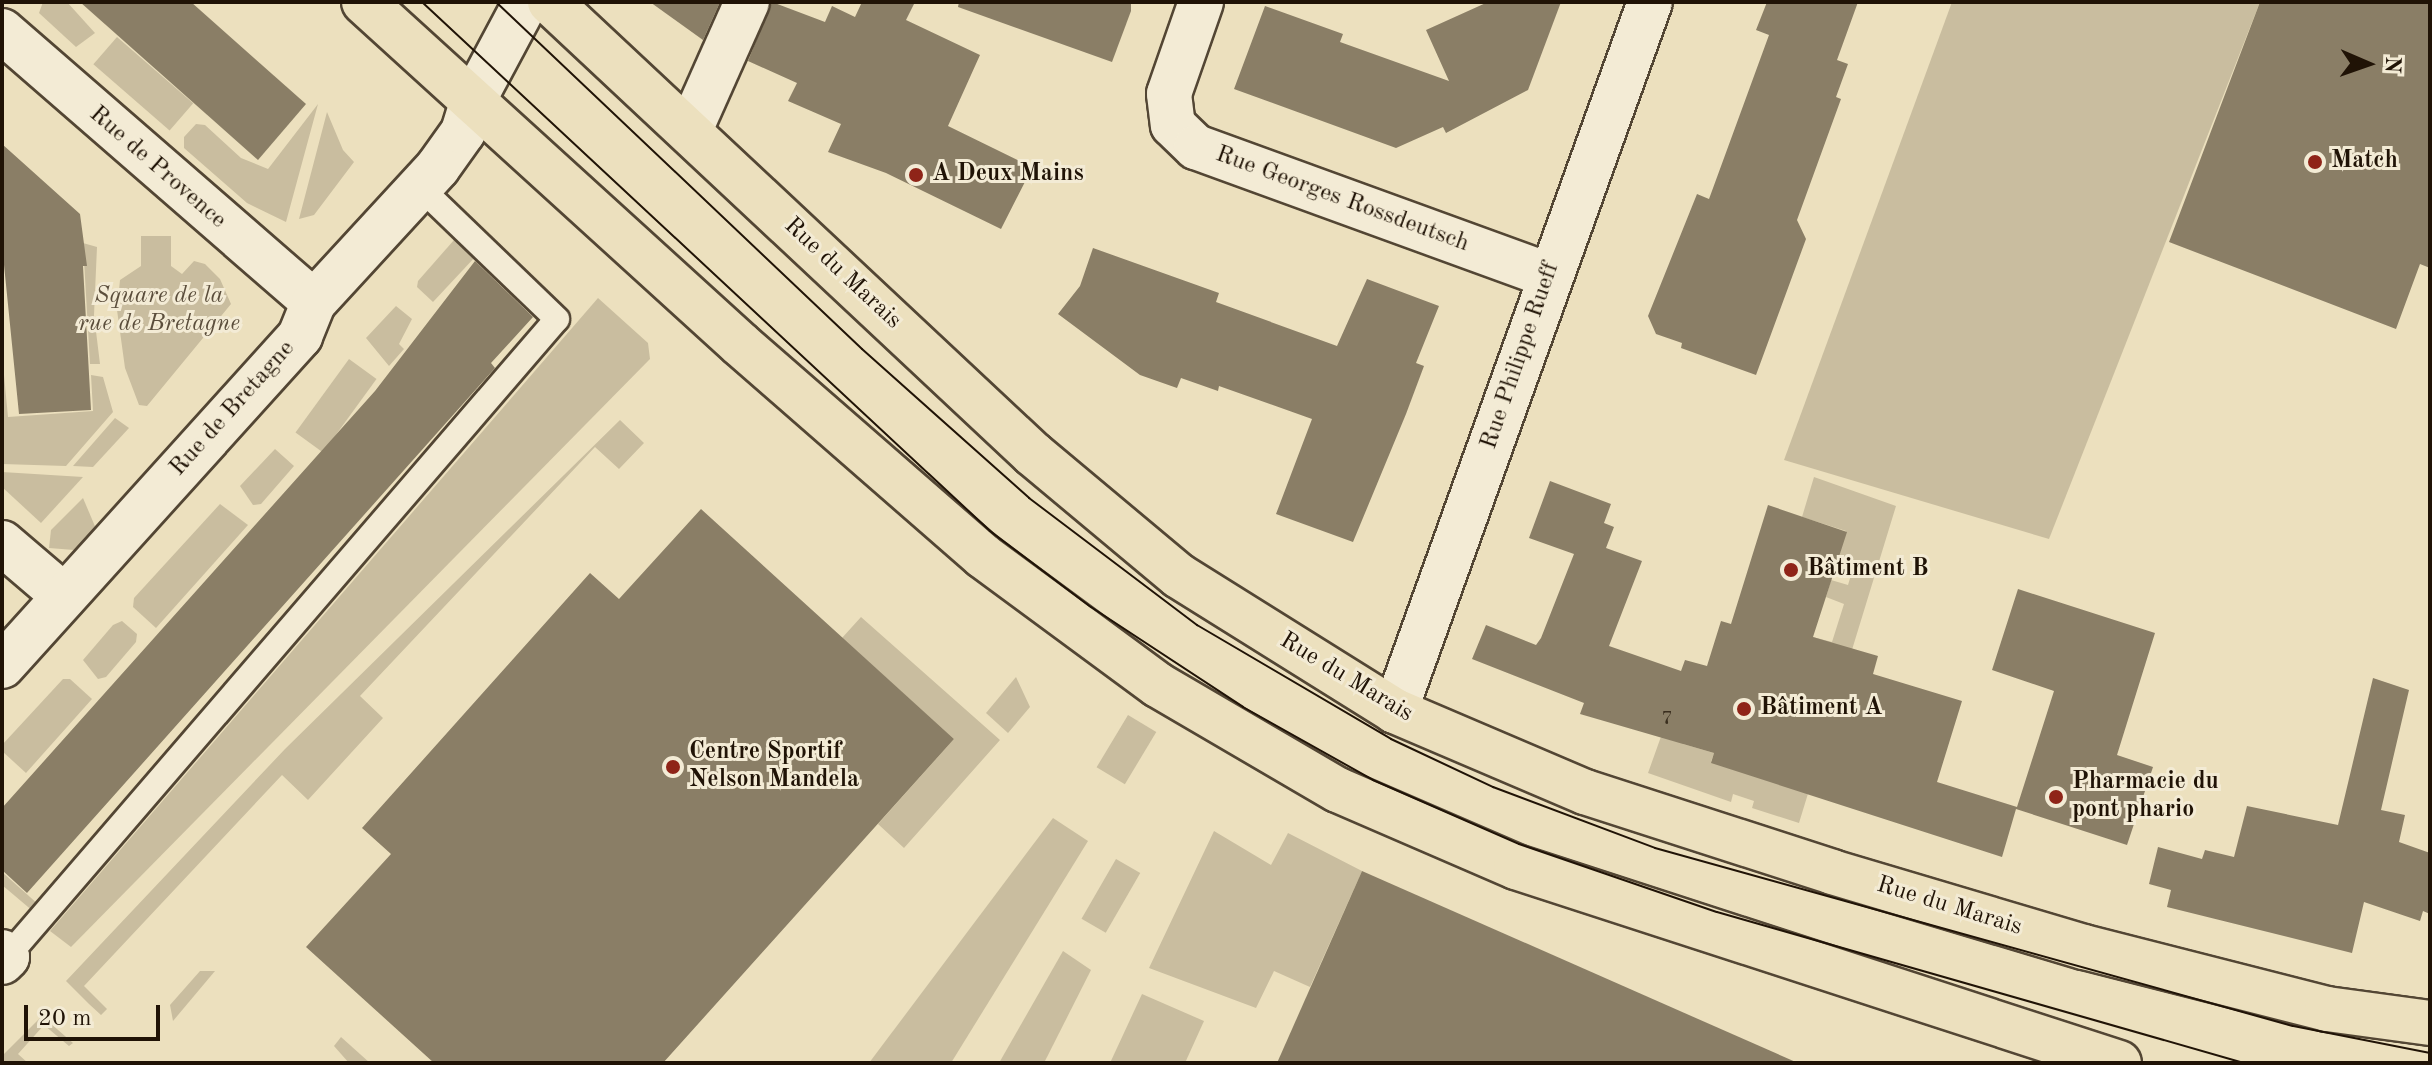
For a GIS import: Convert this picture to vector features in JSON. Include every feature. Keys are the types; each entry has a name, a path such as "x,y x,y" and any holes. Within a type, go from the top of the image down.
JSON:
{"main road":[{"path":"364,2 472,103 983,556 1158,685 1338,790 1516,867 2105,1060"},
{"name":"Rue du Marais","path":"550,2 1033,454 1179,576 1395,711 1585,792 1832,872 2084,947 2297,1001 2430,1023"}],"street":[{"name":"Rue de Bretagne","path":"2,666 300,336 314,302 419,186 463,132 472,103 526,2"},
{"path":"690,130 747,2"},
{"name":"Rue Georges Rossdeutsch","path":"1201,2 1169,94 1173,125 1196,147 1548,275"},
{"name":"Rue Philippe Rueff","path":"1395,711 1438,602 1548,275 1650,2"},
{"name":"Rue de Provence","path":"2,31 314,302"},
{"path":"2,543 64,596"}],"lane":[{"path":"4,957 557,319 419,186"}],"green space":[{"path":"43,2 67,2 95,33 76,47 39,13"},
{"path":"1952,2 2260,2 2049,539 1784,460"},
{"path":"117,37 193,103 170,130 93,64"},
{"path":"318,104 286,222 247,203 184,148 184,137 196,124 205,125 241,158 268,169"},
{"path":"327,112 343,150 354,162 314,215 299,219"},
{"name":"Square de la rue de Bretagne","path":"141,236 171,236 171,266 182,274 194,261 205,264 220,279 231,304 147,406 139,405 125,368 117,310 120,280 141,266"},
{"path":"454,240 476,256 433,302 417,287 418,281"},
{"path":"83,243 97,247 94,315 100,364 90,364"},
{"path":"598,298 648,343 650,359 71,947 50,931"},
{"path":"396,306 412,319 399,344 404,349 389,366 366,338"},
{"path":"2,354 8,417 93,411 91,375 103,377 113,412 66,466 2,464"},
{"path":"349,359 377,379 323,453 296,433"},
{"path":"115,418 129,428 93,467 73,466"},
{"path":"620,420 644,443 619,469 595,447 360,696 383,718 308,800 282,775 84,986 107,1009 101,1015 66,981 285,749"},
{"path":"275,449 294,466 261,504 253,505 240,486"},
{"path":"2,472 83,477 41,523 2,487"},
{"path":"1814,477 1896,506 1799,823 1752,808 1754,801 1733,794 1731,802 1648,773 1668,717 1690,724 1683,744 1714,753 1711,762 1810,648 1813,637 1832,642 1844,604 1826,597 1831,580 1848,585 1854,565 1838,559 1846,531 1802,517"},
{"path":"83,498 97,531 74,550 49,548 51,530"},
{"path":"220,504 248,525 156,628 133,607 134,598"},
{"path":"861,617 1000,740 904,848 878,824 954,739 842,638"},
{"path":"122,621 137,634 136,642 106,677 98,679 83,660 113,625"},
{"path":"1016,677 1030,707 1008,733 986,713"},
{"path":"63,679 70,679 92,699 26,773 2,751 2,745"},
{"path":"1128,715 1156,732 1125,784 1097,767"},
{"path":"1053,818 1088,841 951,1063 869,1063"},
{"path":"1214,831 1271,865 1288,833 1362,871 1310,987 1274,971 1256,1008 1149,968"},
{"path":"1116,859 1140,873 1106,933 1082,919"},
{"path":"2,872 39,905 34,912 2,885"},
{"path":"1063,951 1091,970 1044,1063 999,1063"},
{"path":"200,971 215,971 173,1021 170,1005"},
{"path":"1142,994 1204,1021 1185,1063 1110,1063"},
{"path":"42,1016 73,1043 69,1046 44,1025 18,1054 28,1063 2,1063 2,1056"},
{"path":"341,1037 370,1063 349,1063 334,1046"}],"building":[{"path":"80,2 191,2 306,104 258,160"},
{"path":"650,2 720,2 703,40"},
{"path":"772,2 825,22 832,6 855,17 862,2 915,2 906,20 980,55 948,126 1028,165 1029,174 1001,229 886,173 828,152 841,124 788,101 797,83 748,61"},
{"path":"959,2 1131,2 1131,11 1112,62 958,7"},
{"path":"1488,2 1561,2 1528,90 1446,133 1443,127 1396,148 1234,89 1265,6 1343,34 1340,42 1449,81 1426,30"},
{"path":"1767,2 1858,2 1837,60 1848,64 1836,97 1841,99 1797,220 1806,239 1756,375 1681,348 1682,343 1656,334 1648,316 1697,194 1709,199 1769,35 1756,30"},
{"name":"Match","path":"2260,2 2430,2 2430,268 2420,264 2396,329 2169,242"},
{"path":"2,144 80,214 87,266 83,266 91,410 19,414 2,245"},
{"path":"1093,248 1219,293 1216,302 1337,346 1367,279 1439,306 1416,363 1424,366 1353,542 1276,514 1312,419 1219,386 1218,391 1181,378 1177,388 1140,375 1058,314 1080,286"},
{"path":"475,261 533,317 491,363 495,368 27,893 2,870 2,808 375,391"},
{"path":"1550,481 1611,504 1604,523 1614,527 1606,548 1642,561 1609,646 1681,671 1685,660 1707,666 1721,621 1731,624 1768,505 1847,532 1813,637 1878,656 1873,674 1962,701 1937,782 2017,807 2054,691 1992,670 2018,589 2155,633 2117,755 2153,767 2127,845 2016,809 2002,857 1711,763 1714,753 1580,714 1584,703 1472,659 1486,625 1536,645 1541,638 1574,554 1529,538"},
{"name":"Centre Sportif Nelson Mandela","path":"701,509 954,739 663,1063 434,1063 306,947 391,854 362,828 590,573 619,599"},
{"path":"2373,678 2409,690 2381,810 2405,815 2399,842 2430,853 2430,914 2423,911 2420,921 2364,902 2352,953 2167,907 2171,890 2149,884 2158,847 2202,859 2205,850 2234,857 2247,806 2338,825"},
{"path":"1362,871 1798,1063 1277,1063"}],"tram line":[{"path":"422,2 990,531 1091,607 1243,707 1373,780 1519,844 1717,912 2244,1063"},
{"path":"496,2 862,349 1029,498 1197,625 1391,739 1493,787 1655,848 2293,1026 2430,1053"}],"place":[{"name":"Match","path":"2315,162"},
{"name":"A Deux Mains","path":"916,175"},
{"name":"Bâtiment B","path":"1791,570"},
{"name":"Bâtiment A","path":"1744,709"},
{"name":"Centre Sportif Nelson Mandela","path":"673,767"},
{"name":"Pharmacie du pont phario","path":"2056,797"}]}
